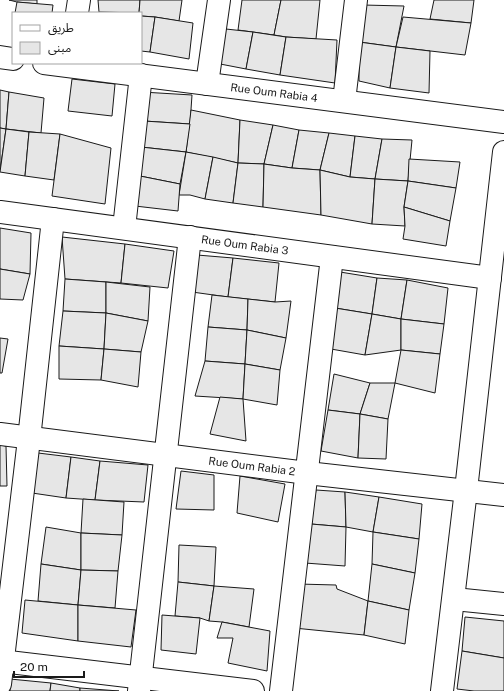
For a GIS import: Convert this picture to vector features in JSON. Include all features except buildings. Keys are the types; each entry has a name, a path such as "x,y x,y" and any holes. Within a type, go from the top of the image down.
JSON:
{"street":[{"path":"78,12 79,0"},
{"path":"207,84 219,0"},
{"path":"344,101 356,0"},
{"path":"0,58 12,59"},
{"name":"Rue Oum Rabia 4","path":"58,64 504,122"},
{"path":"124,228 141,76"},
{"path":"442,691 490,278 501,200 504,152"},
{"name":"Rue Oum Rabia 3","path":"0,212 490,278"},
{"path":"0,684 1,661 29,439 53,219"},
{"path":"140,684 190,237"},
{"path":"281,691 308,473 332,257"},
{"name":"Rue Oum Rabia 2","path":"0,434 29,439 308,473 504,495"},
{"path":"454,598 504,604"},
{"path":"1,661 140,684 253,691"}]}
